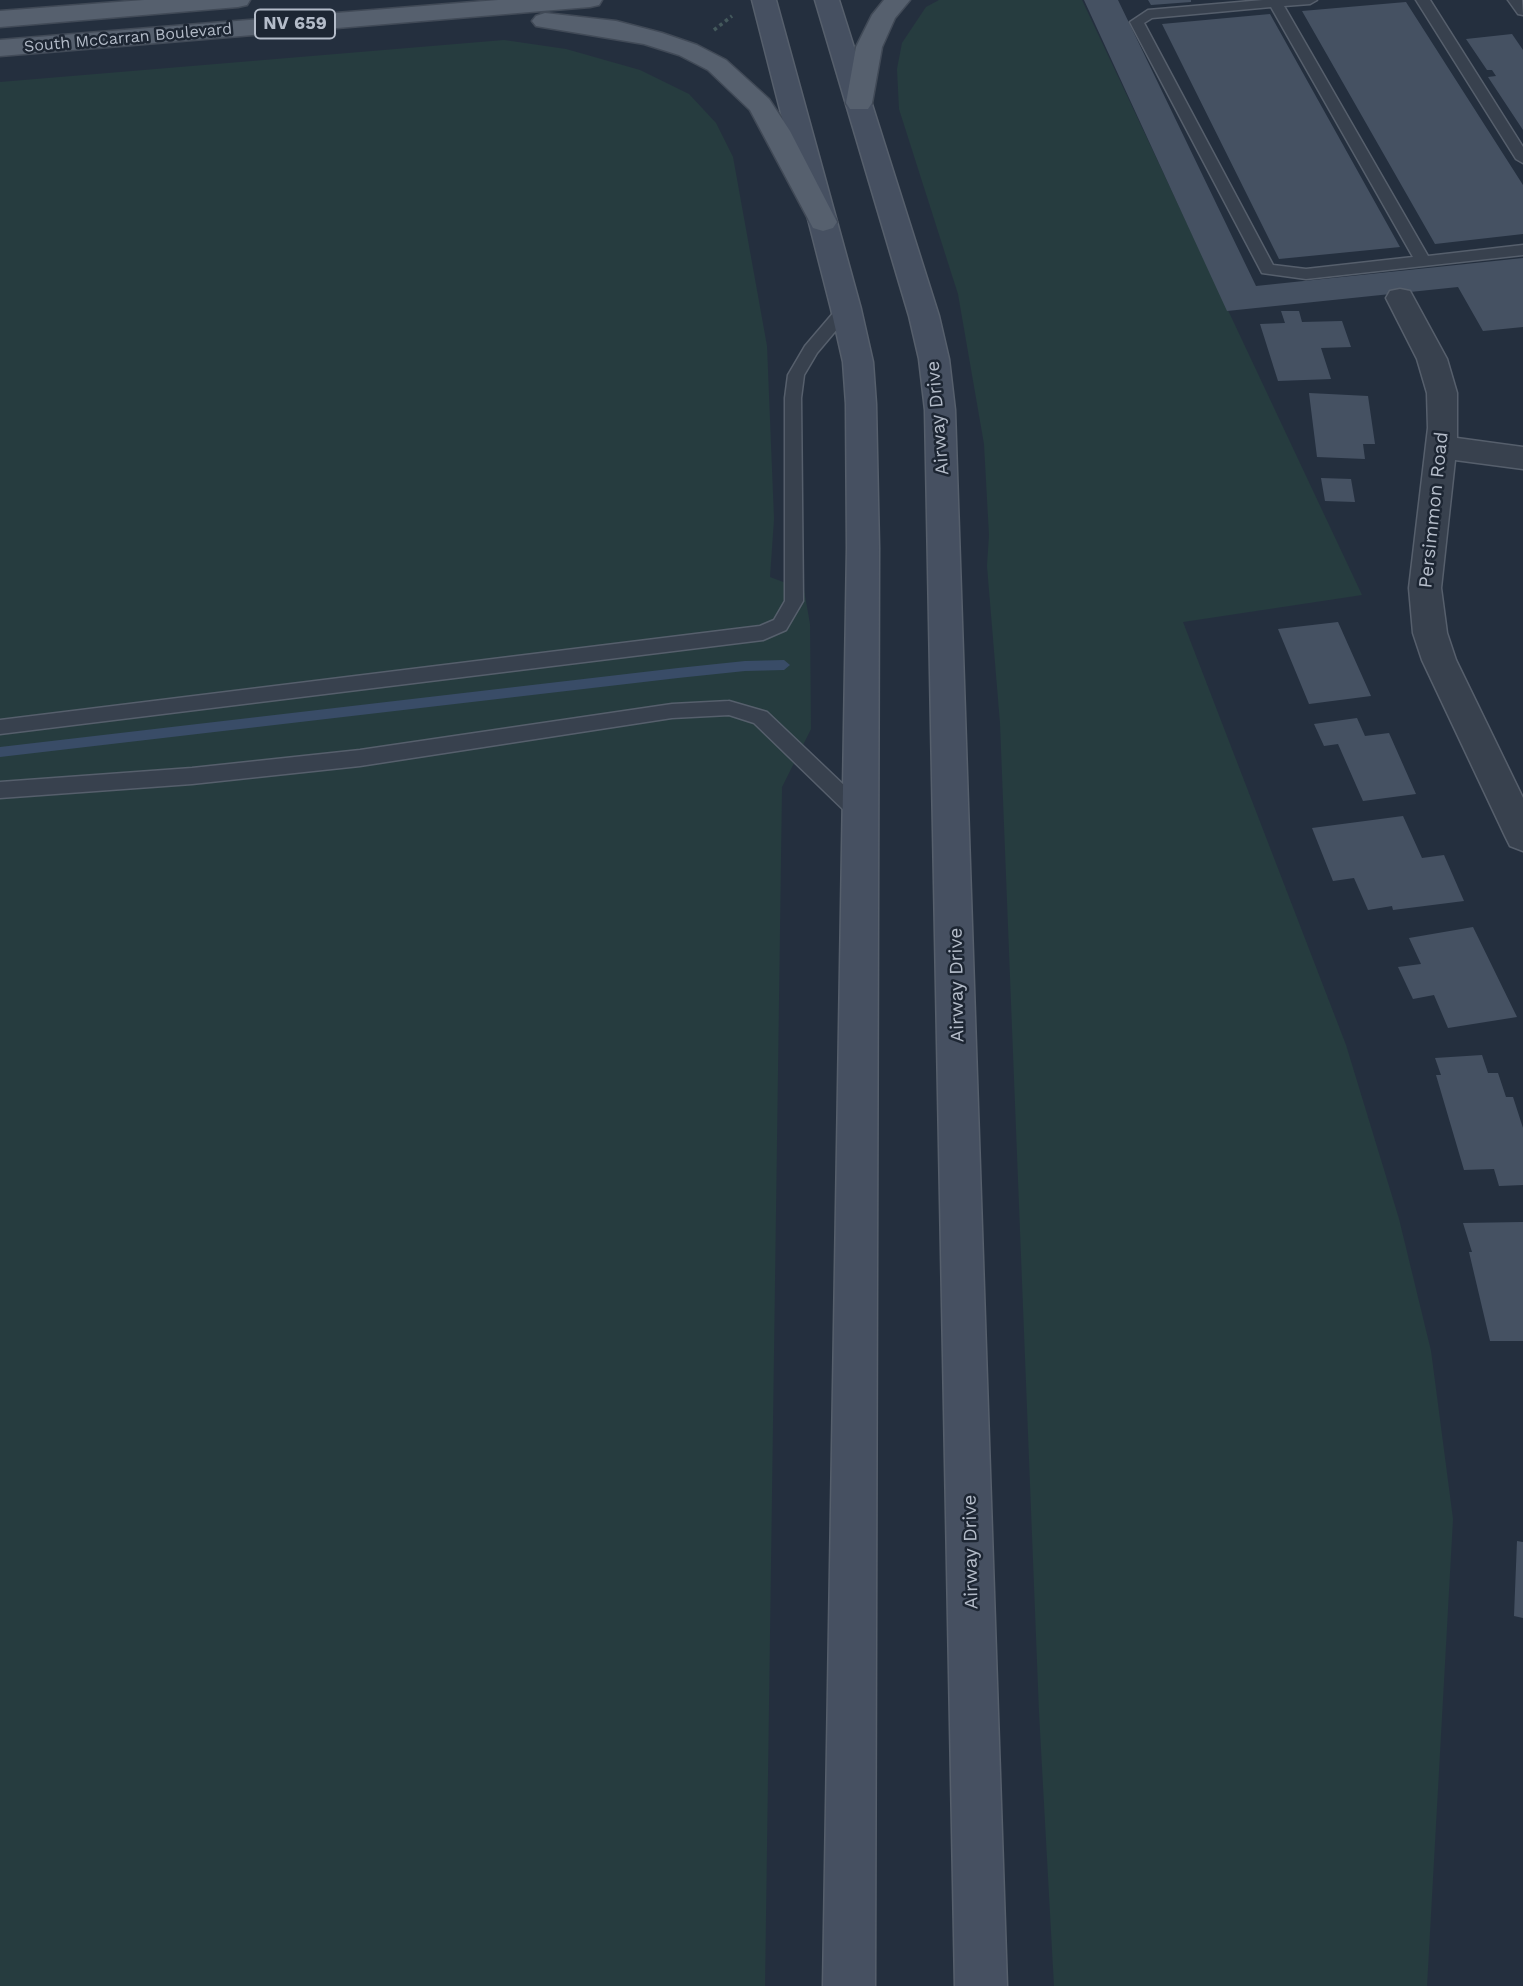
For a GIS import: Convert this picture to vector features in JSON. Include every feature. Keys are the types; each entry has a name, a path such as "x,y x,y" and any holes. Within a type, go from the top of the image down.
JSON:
{"main road":[{"name":"South McCarran Boulevard","path":"0,19 238,0"},
{"name":"South McCarran Boulevard","path":"0,48 590,0"},
{"path":"764,0 858,362 863,461 849,1986"},
{"name":"Airway Drive","path":"827,0 924,316 934,359 942,437 981,1986"},
{"path":"859,103 869,47 884,15 898,0"},
{"path":"407,15 571,23 616,29 688,50 741,84 760,105 777,131 823,222"}],"street":[{"name":"Persimmon Road","path":"1400,298 1432,359 1442,393 1443,428 1424,588 1430,633 1439,660 1518,815"},
{"path":"1440,447 1523,458"}],"lane":[{"path":"1310,0 1148,14 1138,22 1267,269 1306,274 1523,250"},
{"path":"1423,0 1523,159"},
{"path":"1515,0 1523,11"},
{"path":"1275,3 1423,261"},
{"path":"0,727 763,633 780,625 794,601 793,398 796,375 811,350 846,309"},
{"path":"0,790 192,776 360,758 672,711 729,708 760,717 860,813"}],"green space":[{"path":"939,0 1082,0 1362,595 1183,622 1346,1045 1399,1219 1431,1351 1453,1519 1427,1986 1054,1986 1039,1712 1000,723 987,566 989,535 984,444 958,294 899,109 897,69 902,43 926,7"},
{"path":"504,40 566,49 640,70 689,94 716,123 733,157 767,346 774,519 770,577 804,590 810,624 811,729 782,787 765,1986 0,1986 0,82"}],"building":[{"path":"1084,0 1118,0 1256,286 1523,258 1523,327 1483,331 1458,287 1227,311"},
{"path":"1148,0 1191,0 1191,2 1151,5"},
{"path":"1406,2 1523,185 1523,234 1435,244 1302,11"},
{"path":"1270,14 1400,247 1279,259 1162,24"},
{"path":"1512,34 1523,50 1523,130 1488,77 1496,76 1492,70 1487,70 1466,39"},
{"path":"1281,311 1299,311 1302,322 1342,321 1351,347 1321,348 1331,379 1278,381 1260,324 1285,323"},
{"path":"1309,393 1368,396 1375,444 1363,444 1365,459 1317,457"},
{"path":"1321,478 1351,479 1355,502 1325,501"},
{"path":"1338,622 1371,696 1309,704 1278,629"},
{"path":"1357,718 1365,736 1389,733 1416,794 1363,801 1338,744 1324,746 1314,724"},
{"path":"1403,816 1422,858 1444,855 1464,901 1393,910 1392,906 1368,910 1354,878 1333,881 1312,828"},
{"path":"1473,927 1517,1017 1448,1028 1434,995 1413,999 1398,967 1421,964 1409,938"},
{"path":"1482,1055 1488,1073 1498,1073 1506,1097 1513,1097 1523,1128 1523,1185 1499,1186 1494,1169 1464,1170 1436,1075 1441,1075 1435,1058"},
{"path":"1523,1222 1523,1341 1490,1341 1469,1252 1472,1252 1463,1223"},
{"path":"1517,1541 1523,1542 1523,1618 1514,1616"}],"waterway":[{"path":"0,752 678,673 784,665"}]}
